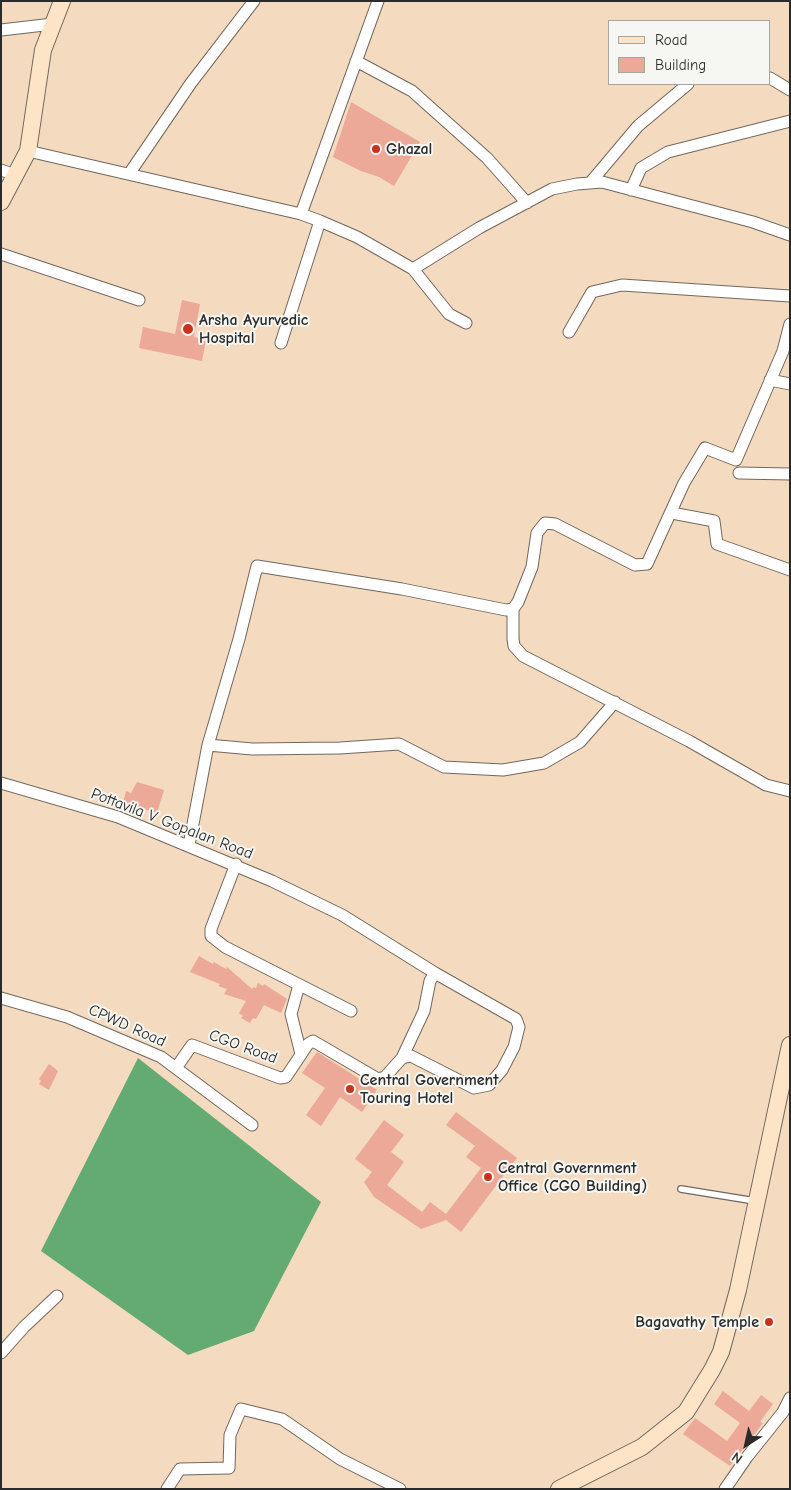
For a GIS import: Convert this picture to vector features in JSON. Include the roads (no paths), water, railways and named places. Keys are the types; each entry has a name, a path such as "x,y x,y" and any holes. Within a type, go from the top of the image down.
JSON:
{"street":[{"path":"1,202 8,172 28,151 43,50 62,1"},
{"path":"129,174 191,83 254,1"},
{"path":"301,214 378,1"},
{"path":"1,30 52,24"},
{"path":"356,61 412,91 487,158 527,202"},
{"path":"771,79 790,90"},
{"path":"590,183 638,126 687,85"},
{"path":"631,190 641,168 668,152 790,121"},
{"path":"28,151 301,214 320,221 357,237 413,269 449,314 466,323"},
{"path":"413,269 479,228 552,189 590,183 602,182 753,222 790,235"},
{"path":"281,343 320,221"},
{"path":"1,254 139,300"},
{"path":"569,332 592,292 622,285 790,296"},
{"path":"790,324 783,351 736,460 705,448 684,482 672,513 647,564 635,565 555,524 545,523 537,533 532,567 513,608 513,639 518,651 766,784 790,791"},
{"path":"770,380 790,384"},
{"path":"739,472 790,474"},
{"path":"672,513 714,521 717,544 790,570"},
{"path":"189,844 208,745 239,639 257,566 402,589 506,610 513,608"},
{"path":"208,745 252,749 340,748 399,744 444,767 503,770 544,763 580,742 615,702"},
{"name":"Pottavila V Gopalan Road","path":"1,783 118,817 236,864 342,915 434,973 516,1019 519,1027 514,1047 502,1070 489,1085 474,1088 411,1056 402,1058"},
{"path":"236,864 210,929 211,936 225,947 351,1011"},
{"path":"402,1058 424,1011 430,981 434,973"},
{"path":"300,985 291,1014 301,1054"},
{"name":"CPWD Road","path":"1,998 67,1017 161,1057 252,1125"},
{"name":"CGO Road","path":"176,1068 192,1046 280,1078 286,1077 292,1072 301,1054 308,1044 313,1041 378,1079 385,1077 402,1058"},
{"path":"559,1489 642,1446 686,1412 721,1352 738,1290 790,1046"},
{"path":"1,1353 24,1327 57,1296"},
{"path":"725,1489 786,1412 790,1398"},
{"path":"167,1489 180,1470 229,1468 230,1435 242,1409 282,1419 340,1459 400,1489"}],"lane":[{"path":"681,1189 757,1202"}],"place":[{"name":"Ghazal","path":"376,149"},
{"name":"Arsha Ayurvedic Hospital","path":"188,329"},
{"name":"Central Government Touring Hotel","path":"350,1089"},
{"name":"Central Government Office (CGO Building)","path":"488,1177"},
{"name":"Bagavathy Temple","path":"769,1322"}]}
